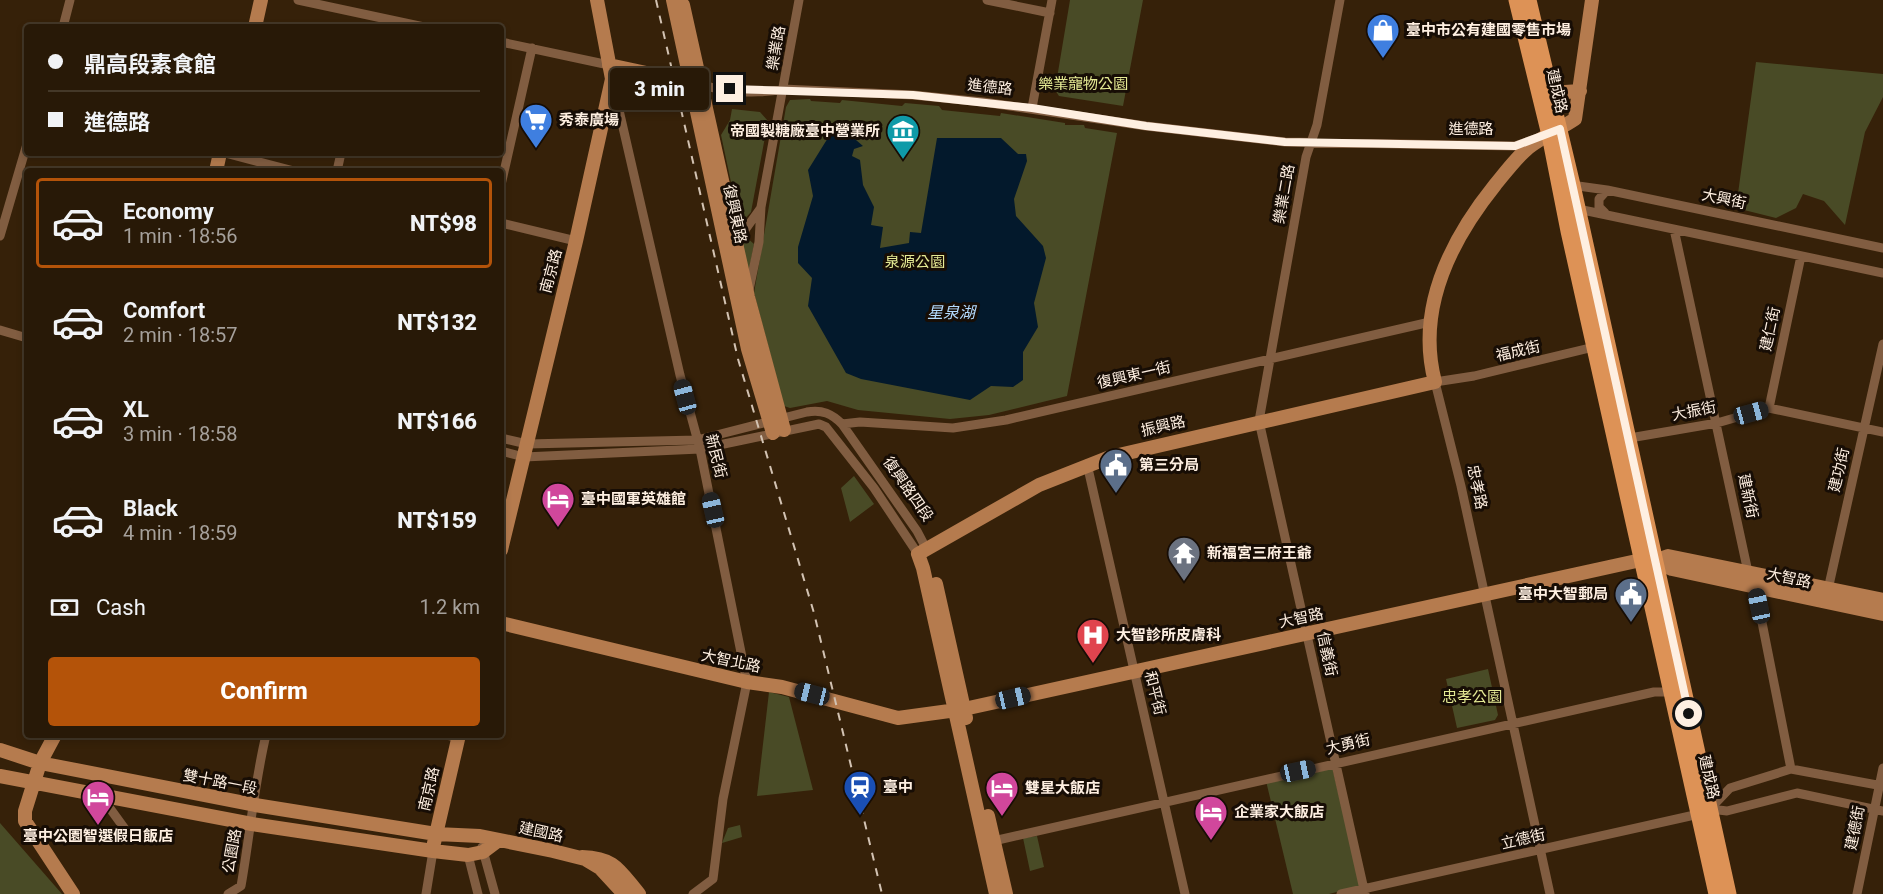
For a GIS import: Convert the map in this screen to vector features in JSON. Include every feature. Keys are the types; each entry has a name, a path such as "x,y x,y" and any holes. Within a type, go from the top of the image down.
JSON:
{"main road":[{"name":"建成路","path":"1516,0 1555,132"},
{"name":"建成路","path":"1529,0 1550,93 1555,132 1600,345 1704,812 1716,894"},
{"name":"建成路","path":"1566,185 1578,209 1600,345"},
{"name":"建成路","path":"1704,812 1729,894"}],"street":[{"path":"64,24 70,0"},
{"path":"256,24 261,0"},
{"path":"298,0 344,5 373,16 410,24"},
{"name":"南京路","path":"504,538 576,241 610,72 597,0"},
{"name":"復興東路","path":"673,0 695,83 732,249 748,349 777,426"},
{"name":"復興東路","path":"682,0 695,83"},
{"name":"樂業路","path":"748,297 759,242 761,207 799,0"},
{"path":"987,0 1050,13"},
{"path":"1032,108 1052,0"},
{"name":"樂業二路","path":"1259,421 1306,157 1312,143 1340,0"},
{"path":"1555,132 1575,119 1592,0"},
{"path":"371,24 373,16"},
{"name":"進德路","path":"504,43 532,48 610,72 695,83 711,88 769,92 783,89 913,95 1032,108 1158,128 1312,143 1515,146 1555,132"},
{"path":"504,172 532,48"},
{"name":"新民街","path":"610,72 698,445 747,682 723,799 712,879 693,894"},
{"path":"1550,93 1580,91"},
{"name":"忠孝路","path":"1550,894 1430,364 1430,322 1446,262 1469,220 1523,152 1555,132"},
{"path":"0,236 24,154"},
{"path":"236,156 282,168"},
{"name":"大興街","path":"1566,185 1607,190 1883,248"},
{"path":"1605,213 1599,207 1599,199 1607,190"},
{"name":"樂業路","path":"732,249 761,207"},
{"path":"1578,209 1883,273"},
{"path":"504,224 576,241"},
{"name":"建新街","path":"1674,229 1748,572 1755,587 1791,768"},
{"name":"復興東路","path":"732,249 748,297 777,426"},
{"name":"建仁街","path":"1769,408 1801,256"},
{"name":"復興東一街","path":"842,424 861,422 953,428 973,426 1430,322"},
{"path":"0,330 24,337"},
{"name":"建功街","path":"1826,596 1883,344"},
{"name":"福成街","path":"1435,382 1600,345"},
{"name":"振興路","path":"922,552 1039,485 1087,465 1136,450 1435,382"},
{"name":"大振街","path":"1622,440 1717,423 1769,408 1883,432"},
{"name":"復興路四段","path":"525,451 698,445 777,426 819,411 833,415 842,424 917,531 923,567 989,842 996,894"},
{"name":"信義街","path":"1259,421 1364,891"},
{"name":"復興路四段","path":"777,426 814,424 825,427 922,552"},
{"path":"504,440 525,451"},
{"path":"504,452 525,451"},
{"name":"和平街","path":"1087,465 1185,894"},
{"name":"大智路","path":"959,710 1668,556 1748,572 1883,614"},
{"name":"大智路","path":"1648,560 1672,569 1755,587 1883,600"},
{"name":"大智北路","path":"504,624 747,682 782,687 893,717 959,710"},
{"name":"大勇街","path":"989,842 1653,692 1678,694"},
{"path":"53,738 40,763 33,783 25,811 26,825 72,894"},
{"name":"公園路","path":"228,894 241,886 255,806 254,783 265,738"},
{"name":"南京路","path":"433,851 454,738"},
{"name":"雙十路一段","path":"0,750 40,763 255,806 436,834"},
{"path":"1704,812 1730,788 1791,768 1881,785"},
{"name":"建德街","path":"1857,894 1879,810 1883,768"},
{"path":"0,776 252,824 433,851 426,894"},
{"name":"立德街","path":"1341,894 1364,891 1704,812 1727,811 1797,793 1879,810"},
{"path":"102,796 130,836"},
{"name":"建國路","path":"436,834 480,836 601,863 619,871 639,894"},
{"path":"480,836 495,894"},
{"name":"建國路","path":"433,851 468,855 483,852 499,840"},
{"name":"復興路四段","path":"989,842 1006,894"},
{"path":"468,855 478,894"},
{"name":"建國路","path":"601,863 624,894"}],"green space":[{"name":"樂業寵物公園","path":"1070,0 1143,0 1123,106 1059,96 1055,90"},
{"path":"1756,62 1883,74 1883,97 1865,132 1845,225 1824,201 1803,194 1796,208 1776,218 1736,208"},
{"name":"泉源公園","path":"810,99 811,101 840,103 842,100 902,106 905,103 939,106 942,110 1000,116 1001,113 1065,123 1065,125 1084,125 1085,128 1117,133 1067,396 989,415 950,419 858,410 827,401 790,408 784,406 754,293 786,107 790,100"},
{"path":"732,109 760,112 768,121 751,212 743,221 732,187 721,135 730,120"},
{"path":"746,237 754,244 749,271 740,245"},
{"path":"854,476 874,504 850,522 841,488"},
{"name":"忠孝公園","path":"1488,669 1498,715 1495,720 1457,728 1446,679"},
{"path":"769,692 789,697 813,790 757,796"},
{"path":"1332,766 1360,886 1329,894 1293,894 1266,781"},
{"path":"0,823 62,894 0,894"},
{"path":"740,825 742,837 722,843 728,828"},
{"path":"1037,836 1044,867 1030,871 1023,838"}],"water":[{"name":"星泉湖","path":"831,133 849,134 863,146 854,149 852,156 860,160 863,185 874,207 871,225 883,227 880,248 909,243 910,232 921,233 937,138 1001,138 1018,154 1026,154 1027,161 1014,199 1016,216 1043,246 1046,258 1034,303 1038,327 1023,352 1023,380 1013,387 991,386 970,400 861,379 846,373 808,306 812,278 798,263 798,247 813,196 808,170"}],"railway":[{"path":"656,0 738,359 814,613 882,894"}],"place":[{"name":"臺中市公有建國零售市場","path":"1383,59"},
{"name":"秀泰廣場","path":"536,149"},
{"name":"帝國製糖廠臺中營業所","path":"903,160"},
{"name":"第三分局","path":"1116,494"},
{"name":"臺中國軍英雄館","path":"558,528"},
{"name":"新福宮三府王爺","path":"1184,582"},
{"name":"臺中大智郵局","path":"1631,623"},
{"name":"大智診所皮膚科","path":"1093,664"},
{"name":"臺中","path":"860,816"},
{"name":"雙星大飯店","path":"1002,817"},
{"name":"臺中公園智選假日飯店","path":"98,826"},
{"name":"企業家大飯店","path":"1211,841"}],"route":[{"path":"730,89 769,92 783,89 819,90 913,95 1032,108 1146,126 1285,142 1515,146 1560,129 1689,714"}]}
